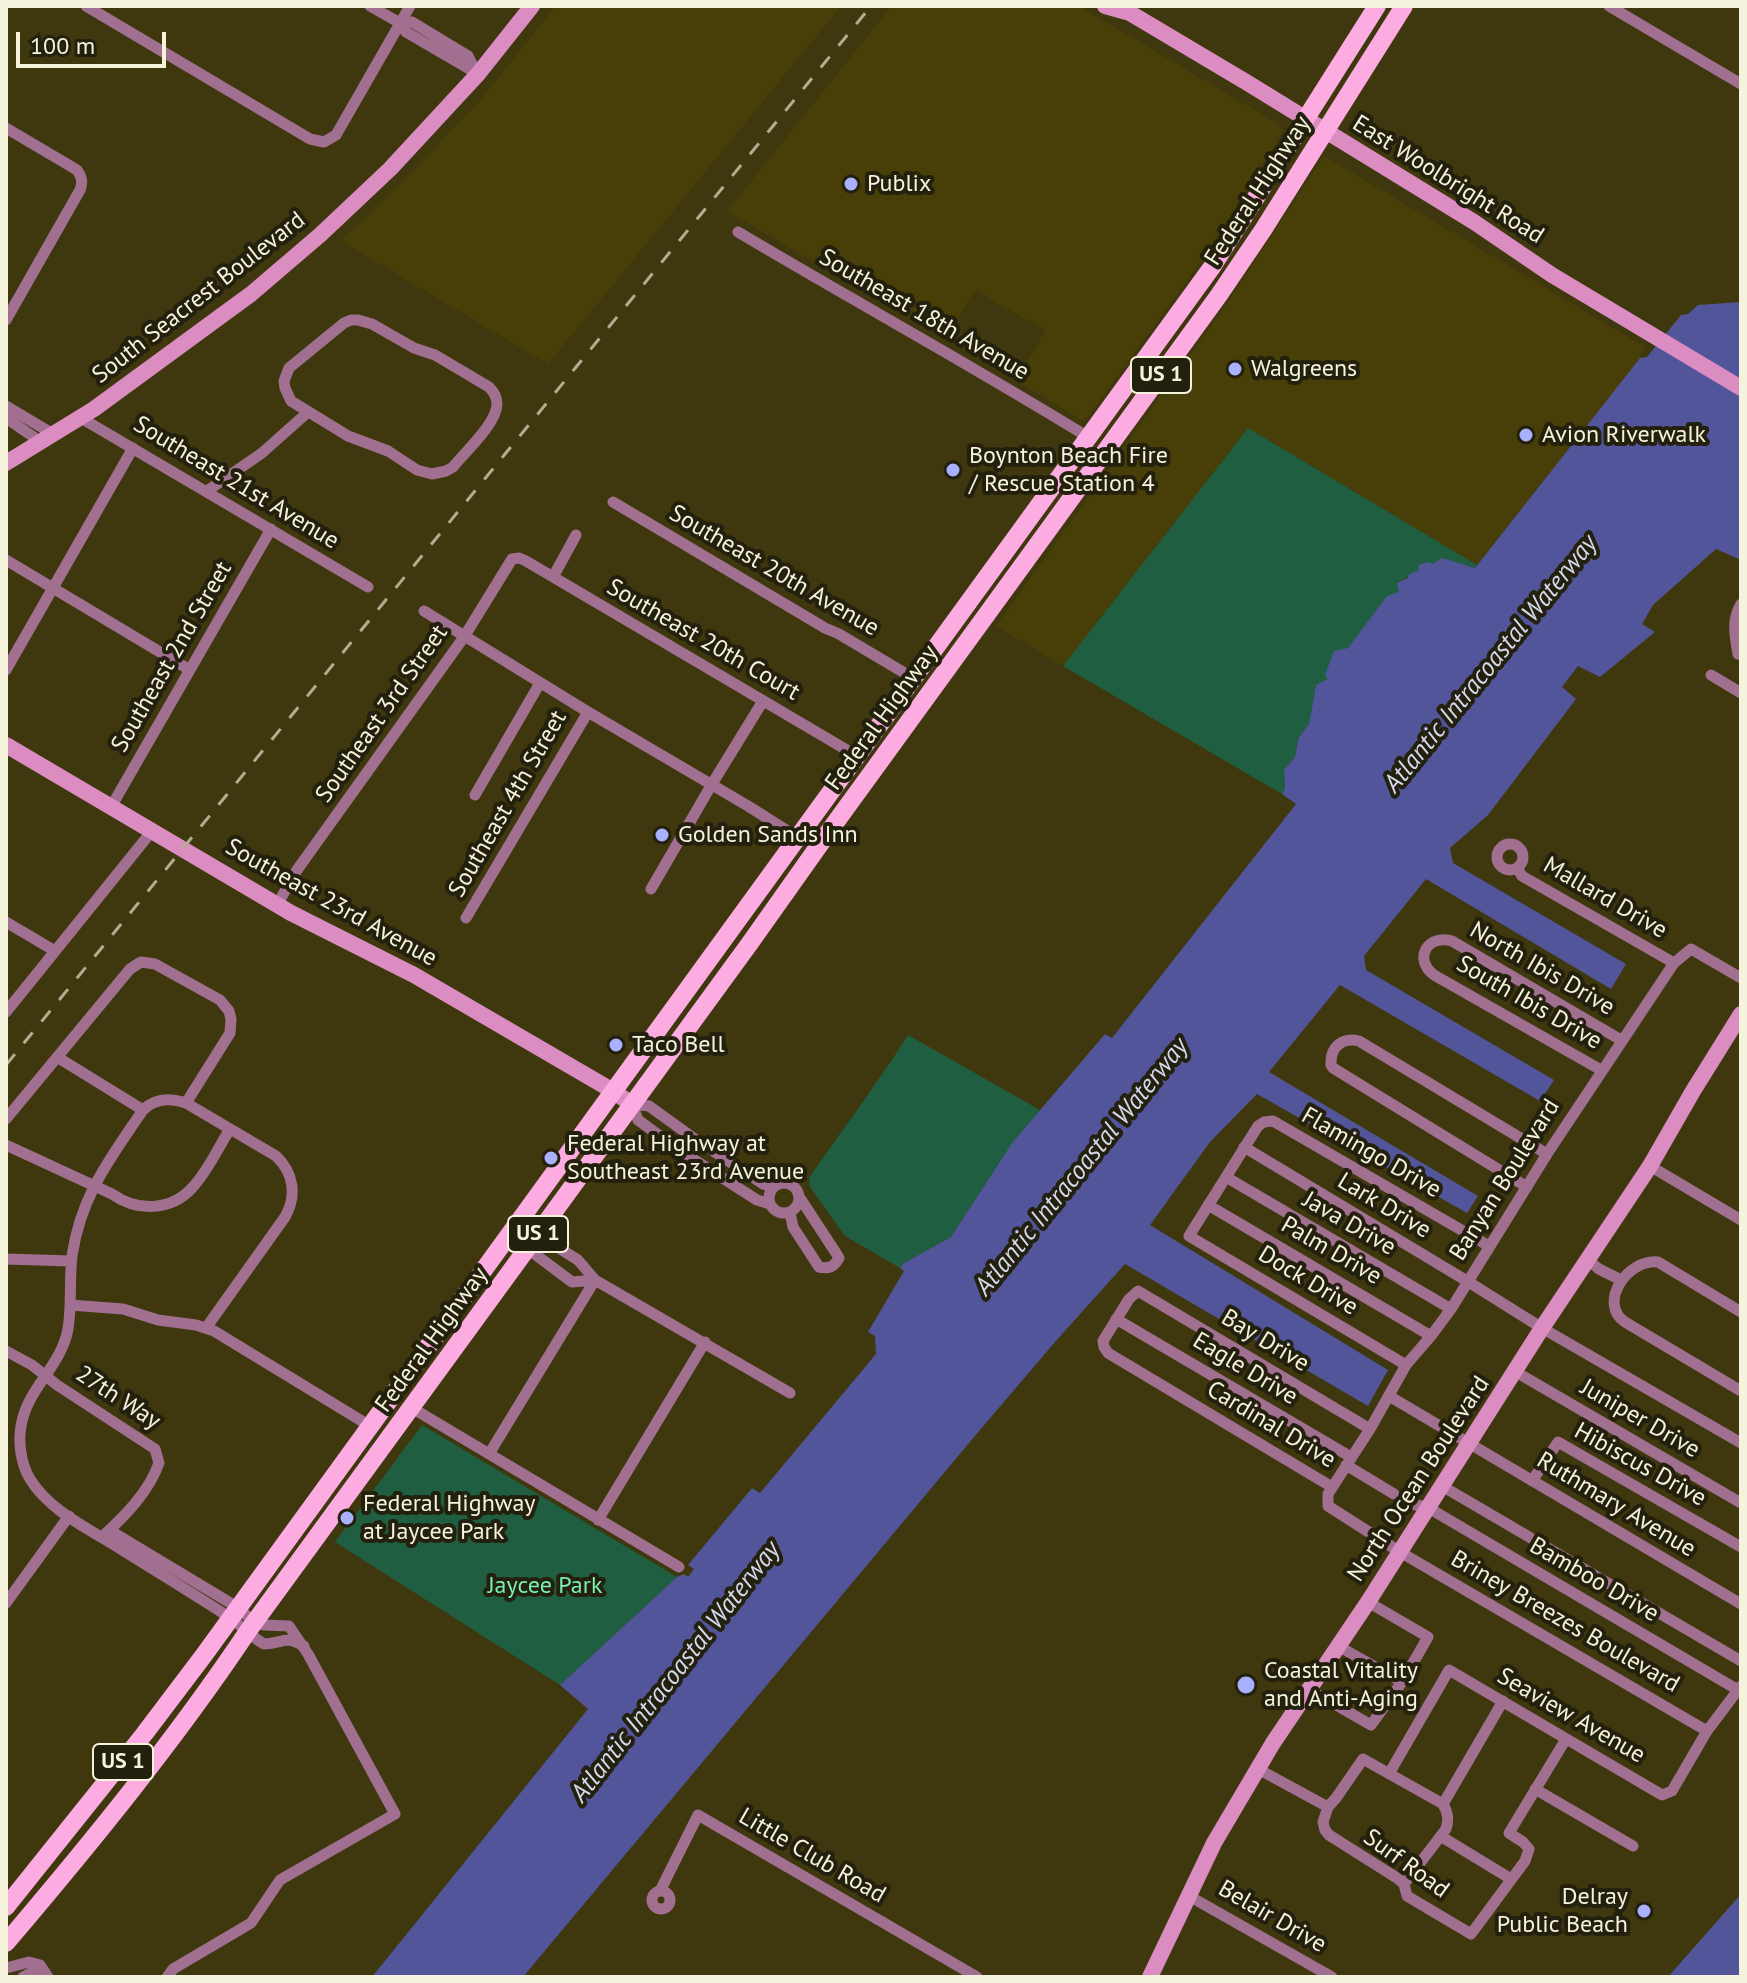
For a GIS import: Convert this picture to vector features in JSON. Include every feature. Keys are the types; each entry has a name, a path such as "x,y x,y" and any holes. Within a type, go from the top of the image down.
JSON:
{"main road":[{"name":"South Seacrest Boulevard","path":"6,463 81,418 251,294 320,235 390,169 478,74 532,6"},
{"name":"East Woolbright Road","path":"1105,6 1127,10 1474,222 1552,275 1741,388"},
{"name":"Federal Highway","path":"6,1907 145,1733 1212,267 1377,6"},
{"name":"Federal Highway","path":"6,1943 146,1771 225,1665 1092,470 1237,269 1404,6"},
{"path":"1093,430 1105,451"},
{"path":"1092,470 1093,430"},
{"name":"Southeast 23rd Avenue","path":"6,745 277,905 414,975 632,1104"},
{"path":"809,821 820,845"},
{"path":"750,943 759,919 801,860 797,837"},
{"name":"North Ocean Boulevard","path":"1150,1977 1214,1843 1258,1769 1368,1602 1396,1549 1442,1486 1650,1166 1741,1014"},
{"path":"527,1208 523,1238 533,1242"},
{"path":"389,1440 386,1426 389,1414 429,1360 434,1337"},
{"path":"329,1521 332,1505 370,1454 370,1426"}],"street":[{"path":"86,6 317,142 324,142 336,135 410,6"},
{"path":"370,6 400,23 412,22 468,56 478,74"},
{"path":"1609,6 1741,84"},
{"path":"6,128 77,170 82,183 10,303 6,320"},
{"name":"Southeast 18th Avenue","path":"738,232 847,297 1093,430"},
{"path":"358,320 435,355 489,387 494,393 497,407 489,423 453,467 432,474 417,470 388,451 348,436 308,412 287,395 284,381 289,368 344,323 358,320"},
{"path":"6,406 47,438"},
{"path":"207,491 262,453 308,412"},
{"path":"6,418 47,438"},
{"name":"Southeast 21st Avenue","path":"81,418 368,587"},
{"path":"6,670 133,448"},
{"name":"Southeast 20th Avenue","path":"613,502 913,678"},
{"name":"Southeast 2nd Street","path":"111,807 271,529"},
{"path":"553,577 576,535"},
{"name":"Southeast 3rd Street","path":"277,905 297,870 464,637 512,559 526,561"},
{"path":"6,560 190,670"},
{"name":"Southeast 20th Court","path":"526,561 857,756"},
{"path":"1741,604 1733,628 1738,654 1741,655"},
{"path":"424,611 797,837"},
{"path":"1711,675 1741,693"},
{"path":"475,795 540,683"},
{"path":"651,889 763,701"},
{"name":"Southeast 4th Street","path":"466,918 588,712"},
{"path":"6,1012 152,831"},
{"name":"Mallard Drive","path":"1517,868 1522,876 1674,963"},
{"path":"6,922 55,951"},
{"name":"North Ibis Drive","path":"1434,975 1425,965 1423,957 1426,949 1438,939 1452,941 1621,1040"},
{"path":"1674,963 1691,949 1741,978"},
{"path":"6,1119 130,969 141,962 155,964 220,1000 229,1011 231,1026 227,1040 186,1103"},
{"name":"Banyan Boulevard","path":"1332,1487 1370,1429 1406,1365 1451,1309 1601,1070 1674,963"},
{"name":"South Ibis Drive","path":"1434,975 1601,1070"},
{"path":"1527,1187 1333,1068 1331,1057 1334,1048 1345,1040 1359,1041 1547,1154"},
{"path":"57,1057 143,1110"},
{"path":"206,1328 285,1217 293,1196 289,1173 281,1161 186,1103 162,1100 143,1110 94,1185 80,1216 71,1261 69,1324 63,1347 24,1412 20,1443 24,1465 29,1478 69,1516 106,1533 233,1612 251,1626 258,1641 264,1644 286,1639 304,1646"},
{"path":"773,1187 763,1184 649,1106 632,1104 638,1120 757,1200 770,1204 776,1211 790,1213 797,1207 800,1198"},
{"name":"Flamingo Drive","path":"1244,1147 1258,1126 1273,1121 1489,1246"},
{"path":"6,1145 124,1201 138,1206 160,1206 174,1202 196,1183 230,1129"},
{"path":"1208,1205 1244,1147"},
{"name":"Lark Drive","path":"1244,1147 1542,1328 1741,1443"},
{"path":"1650,1166 1741,1220"},
{"name":"Java Drive","path":"1226,1177 1451,1309"},
{"path":"770,1204 769,1195 773,1187 781,1183 790,1184 797,1190 839,1258 836,1264 827,1269 819,1267 793,1227 790,1213"},
{"name":"Dock Drive","path":"1208,1205 1189,1236 1406,1365"},
{"name":"Palm Drive","path":"1208,1205 1431,1336"},
{"path":"533,1242 572,1282 595,1280"},
{"path":"533,1242 578,1260 595,1280 790,1393"},
{"path":"6,1259 71,1261"},
{"path":"1588,1260 1621,1280"},
{"path":"1741,1312 1658,1262 1642,1263 1621,1280 1614,1309 1617,1317 1741,1391"},
{"path":"489,1454 595,1280"},
{"name":"Bay Drive","path":"1116,1319 1138,1291 1370,1429"},
{"path":"70,1305 123,1309 221,1334 370,1426"},
{"name":"Cardinal Drive","path":"1116,1319 1103,1341 1108,1353 1332,1487 1328,1494 1328,1506 1396,1549"},
{"name":"Eagle Drive","path":"1116,1319 1349,1461 1399,1497"},
{"path":"598,1520 705,1342"},
{"name":"27th Way","path":"6,1351 18,1356 155,1449 159,1463 148,1484 135,1504 106,1533"},
{"name":"Juniper Drive","path":"1516,1372 1741,1503"},
{"name":"Ruthmary Avenue","path":"1389,1396 1741,1604"},
{"path":"412,1408 679,1567"},
{"name":"Hibiscus Drive","path":"1532,1481 1558,1442 1741,1547"},
{"path":"6,1445 20,1443"},
{"path":"1442,1486 1741,1661"},
{"name":"Bamboo Drive","path":"1399,1497 1411,1504 1427,1507 1740,1688"},
{"path":"6,1603 69,1516"},
{"name":"Briney Breezes Boulevard","path":"1396,1549 1707,1731"},
{"path":"1308,1689 1371,1725 1402,1682 1428,1637 1368,1602"},
{"path":"167,1977 173,1969 251,1923 280,1880 395,1814 304,1646 289,1626 251,1626"},
{"path":"1338,1646 1402,1682"},
{"name":"Seaview Avenue","path":"1390,1772 1449,1670 1662,1795 1672,1791 1707,1731"},
{"path":"1707,1731 1740,1688"},
{"path":"1443,1804 1503,1701"},
{"path":"1442,1837 1511,1879 1525,1861 1529,1849 1509,1833 1566,1739"},
{"path":"1258,1769 1328,1807 1363,1759 1443,1804 1449,1820 1442,1837 1404,1884"},
{"path":"1535,1789 1633,1846"},
{"name":"Surf Road","path":"1328,1807 1323,1822 1329,1835 1404,1884 1407,1896 1470,1934 1511,1879"},
{"name":"Little Club Road","path":"660,1891 698,1815 977,1977"},
{"name":"Belair Drive","path":"1189,1896 1332,1977"},
{"path":"6,1968 29,1962 40,1965 46,1974"},
{"path":"23,1977 34,1971 46,1974"}],"shaded area":[{"path":"556,6 841,6 548,364 341,241 482,98"},
{"path":"892,6 1079,6 1280,125 1283,132 1207,253 1088,417 1082,420 1017,381 1045,330 975,290 946,339 727,211"},
{"path":"1324,156 1645,347 1640,358 1477,565 1248,428 1063,666 996,626 1223,309"}],"green space":[{"path":"1248,428 1477,565 1475,569 1470,566 1432,564 1397,583 1399,592 1348,648 1329,679 1316,685 1309,724 1299,737 1295,757 1284,770 1285,788 1282,794 1063,666"},
{"path":"908,1035 1040,1110 1012,1143 951,1237 900,1268 845,1236 810,1187 809,1178"},
{"name":"Jaycee Park","path":"422,1425 677,1577 560,1685 335,1542"}],"water":[{"name":"Atlantic Intracoastal Waterway","path":"1741,302 1741,560 1716,549 1653,605 1642,624 1655,632 1600,677 1578,666 1562,687 1576,699 1488,815 1450,848 1453,863 1626,964 1611,989 1426,879 1364,956 1366,970 1554,1080 1540,1101 1340,985 1269,1072 1478,1196 1467,1213 1257,1094 1210,1142 1150,1225 1388,1370 1368,1406 1125,1264 974,1437 523,1977 372,1977 588,1709 560,1685 677,1577 684,1574 688,1577 694,1569 688,1565 752,1488 760,1493 876,1354 875,1336 868,1332 904,1271 900,1268 951,1237 1012,1143 1105,1034 1112,1038 1296,804 1282,794 1285,788 1284,770 1295,757 1299,737 1309,724 1316,685 1328,679 1325,675 1334,651 1348,648 1387,596 1399,592 1397,583 1418,571 1419,565 1427,562 1433,564 1442,558 1475,568 1640,358 1647,357 1681,315 1688,314 1698,305"},
{"path":"1741,1894 1741,1977 1668,1977"}],"railway":[{"path":"6,1065 871,6"}],"place":[{"name":"Publix","path":"851,184"},
{"name":"Walgreens","path":"1235,369"},
{"name":"Avion Riverwalk","path":"1526,435"},
{"name":"Boynton Beach Fire / Rescue Station 4","path":"953,470"},
{"name":"Golden Sands Inn","path":"662,835"},
{"name":"Taco Bell","path":"616,1045"},
{"name":"Federal Highway at Southeast 23rd Avenue","path":"551,1158"},
{"name":"Federal Highway at Jaycee Park","path":"347,1518"},
{"name":"Coastal Vitality and Anti-Aging","path":"1246,1685"},
{"name":"Delray Public Beach","path":"1644,1911"}]}
